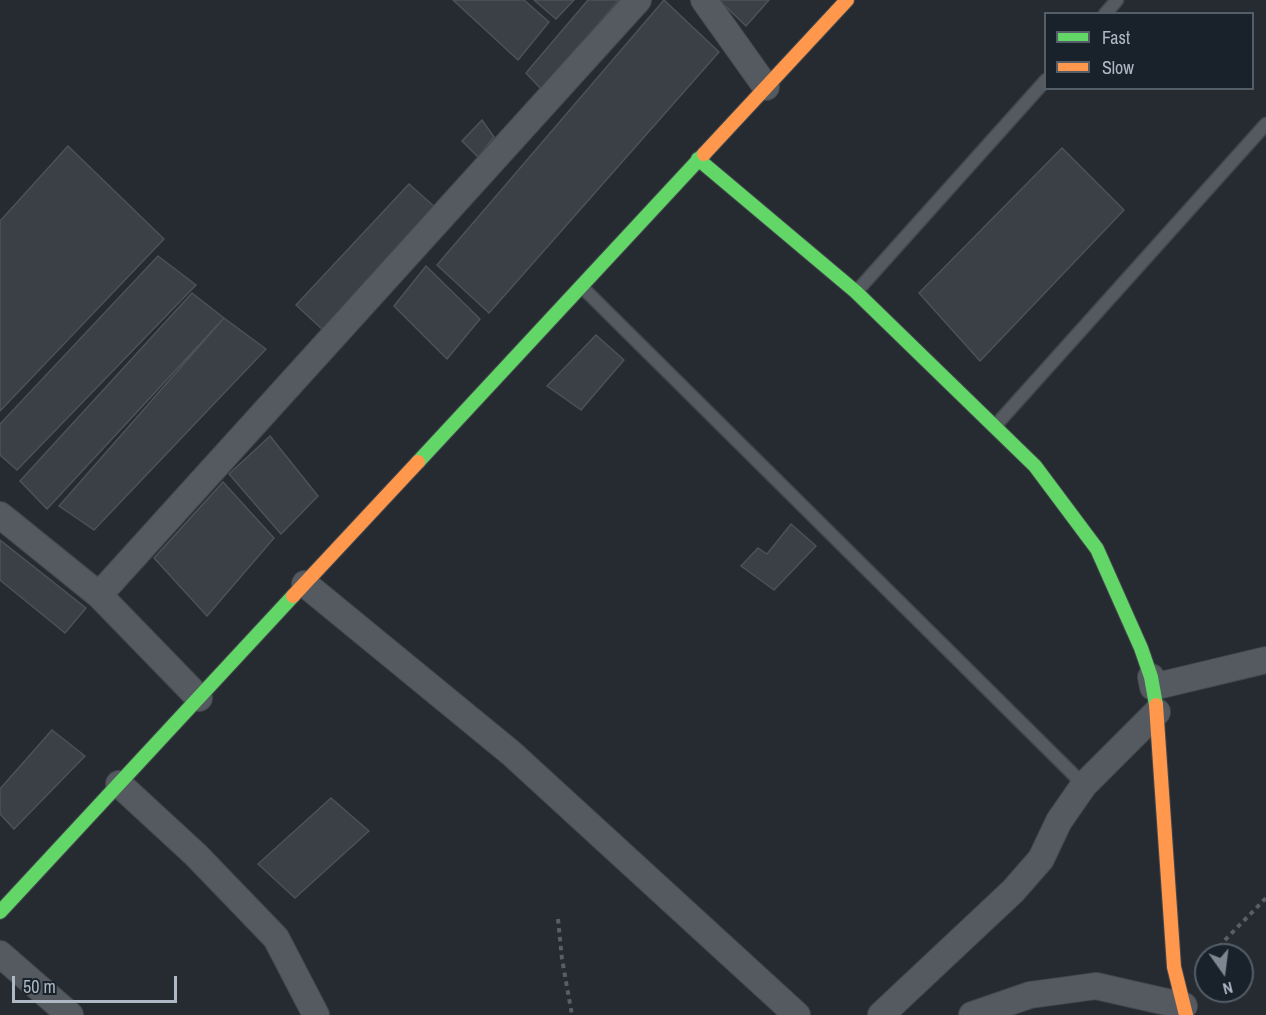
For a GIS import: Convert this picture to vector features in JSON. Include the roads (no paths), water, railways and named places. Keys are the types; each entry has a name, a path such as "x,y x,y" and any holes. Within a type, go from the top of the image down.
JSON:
{"street":[{"path":"99,595 638,0"},
{"path":"704,0 766,87"},
{"path":"0,912 847,0"},
{"path":"698,159 856,292 1035,466 1097,549 1141,648 1153,687 1266,660"},
{"path":"0,515 99,595 199,698"},
{"path":"305,584 511,753 797,1015"},
{"path":"972,1015 1030,995 1096,986 1185,1010 1174,968 1157,712 1151,677"},
{"path":"881,1015 1013,891 1041,859 1059,821 1084,784 1157,712"},
{"path":"119,784 196,855 276,938 316,1015"},
{"path":"0,954 69,1015"}],"lane":[{"path":"1107,12 1117,0"},
{"path":"856,292 1044,82"},
{"path":"996,426 1266,124"},
{"path":"581,286 1084,784"}]}
